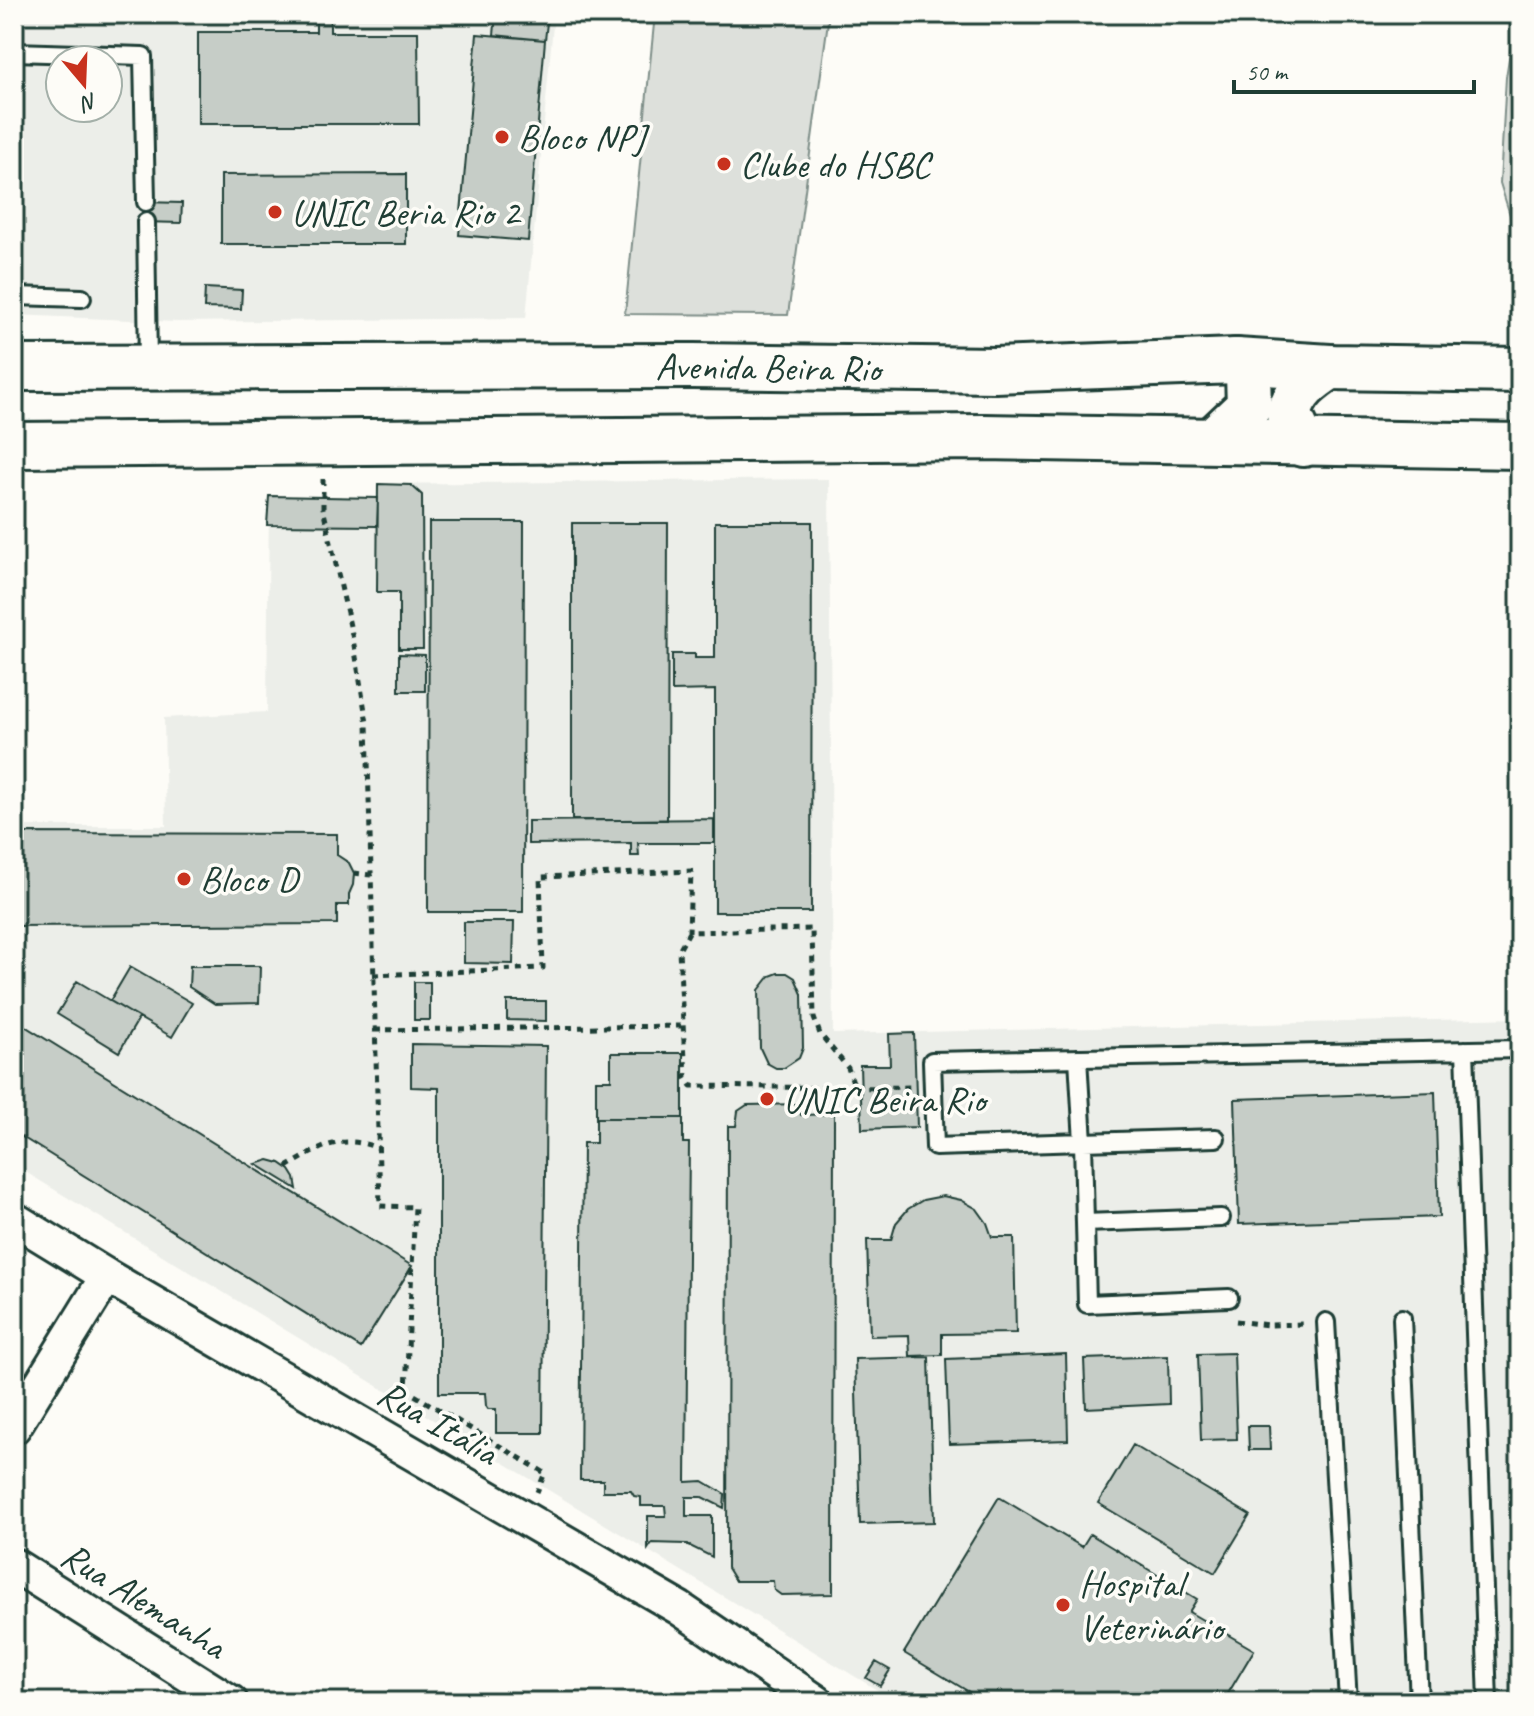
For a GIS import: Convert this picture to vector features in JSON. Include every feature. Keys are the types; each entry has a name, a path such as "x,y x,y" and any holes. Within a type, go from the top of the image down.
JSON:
{"main road":[{"name":"Avenida Beira Rio","path":"14,368 693,366 995,370 1236,361 1330,367 1520,370"},
{"path":"1213,440 1249,406 1248,374 1236,361"},
{"path":"1303,444 1289,414 1293,398 1311,379 1330,367"},
{"name":"Avenida Beira Rio","path":"14,445 934,437 1520,446"}],"street":[{"name":"Rua Itália","path":"14,1219 679,1608 817,1702"},
{"path":"14,1427 107,1276"},
{"name":"Rua Alemanha","path":"14,1565 231,1702"}],"lane":[{"path":"14,52 143,56 146,202"},
{"path":"146,222 148,367"},
{"path":"14,296 82,298"},
{"path":"1216,1138 935,1147 932,1061 1520,1049"},
{"path":"1465,1050 1488,1702"},
{"path":"1078,1058 1087,1304 1220,1299"},
{"path":"1085,1223 1221,1218"},
{"path":"1402,1318 1419,1702"},
{"path":"1326,1322 1348,1702"}],"path":[{"path":"322,442 323,508 353,639 367,723 380,1206 415,1207 406,1390 545,1473 526,1520"},
{"path":"373,975 543,968 540,877 691,871 689,932 679,950 686,1078 691,1086 933,1087"},
{"path":"354,873 371,875"},
{"path":"689,932 812,929 814,1018 820,1034 848,1068 855,1088"},
{"path":"375,1030 682,1026"},
{"path":"287,1167 324,1146 346,1141 362,1142 378,1148"},
{"path":"1220,1299 1236,1321 1268,1325 1326,1322"}],"shaded area":[{"name":"UNIC Beria Rio 2","path":"14,14 554,14 526,318 177,322 14,315"},
{"name":"Clube do HSBC","path":"655,14 829,14 788,315 625,314"},
{"path":"1516,14 1520,14 1520,247 1500,183 1506,77"},
{"name":"UNIC Beira Rio","path":"829,479 833,1034 1520,1018 1520,1702 897,1702 14,1165 14,826 166,826 164,718 267,712 269,496 377,498 378,484"}],"building":[{"path":"309,14 357,14 330,16 330,32 418,32 419,124 198,124 198,32 316,32 316,15"},
{"path":"496,14 548,14 545,40 494,35"},
{"name":"Bloco NPJ","path":"477,34 545,40 528,241 459,235"},
{"path":"406,174 406,244 221,244 221,175"},
{"path":"143,202 182,203 181,223 142,222"},
{"path":"205,288 242,290 241,309 204,308"},
{"path":"378,484 411,485 422,495 423,649 399,649 399,592 377,592"},
{"path":"269,496 378,498 377,526 267,525"},
{"path":"429,522 524,522 523,912 428,912"},
{"path":"715,522 812,522 811,912 715,912 715,690 672,691 672,654 715,658"},
{"path":"572,523 668,523 667,820 572,820"},
{"path":"399,654 425,655 425,691 399,691"},
{"path":"714,819 714,843 638,843 639,856 631,856 631,843 528,844 528,821"},
{"name":"Bloco D","path":"14,833 337,834 337,855 349,863 354,873 353,885 349,905 337,905 337,924 14,926"},
{"path":"464,922 514,922 513,964 464,963"},
{"path":"190,966 260,966 259,1003 215,1004 189,987"},
{"path":"130,967 192,1003 172,1037 110,1001"},
{"path":"787,973 795,978 802,994 803,1048 799,1058 784,1068 767,1063 760,1048 759,990 770,976"},
{"path":"77,981 139,1018 119,1052 57,1014"},
{"path":"414,982 430,982 430,1020 414,1020"},
{"path":"507,1001 546,1001 546,1021 507,1020"},
{"path":"14,1019 21,1019 20,1023 412,1266 361,1348 14,1132"},
{"path":"914,1033 917,1127 862,1129 860,1065 890,1065 889,1034"},
{"path":"411,1044 546,1046 543,1433 496,1433 496,1409 488,1409 485,1393 439,1393 439,1088 411,1087"},
{"path":"611,1053 683,1053 683,1118 596,1118 596,1080 611,1080"},
{"path":"1435,1092 1439,1217 1239,1224 1235,1099"},
{"path":"801,1104 801,1115 834,1114 833,1594 781,1595 774,1590 773,1581 735,1581 727,1568 728,1126 736,1126 738,1111 747,1105"},
{"path":"596,1118 683,1118 683,1143 689,1143 686,1482 703,1481 725,1494 724,1508 702,1497 686,1497 686,1516 712,1516 712,1557 686,1544 652,1543 648,1549 648,1516 666,1516 665,1506 641,1506 641,1497 634,1496 631,1491 603,1491 603,1480 580,1480 583,1143 596,1143"},
{"path":"269,1160 290,1170 297,1189 256,1164"},
{"path":"943,1196 961,1200 977,1209 992,1237 1014,1237 1016,1333 942,1334 942,1355 910,1356 909,1335 870,1336 867,1240 891,1240 896,1223 908,1209 923,1200"},
{"path":"1234,1353 1237,1439 1201,1440 1198,1354"},
{"path":"1066,1354 1068,1440 949,1444 946,1359"},
{"path":"1168,1356 1169,1404 1086,1408 1084,1359"},
{"path":"929,1357 934,1522 860,1524 855,1359"},
{"path":"1248,1426 1269,1426 1270,1450 1249,1450"},
{"path":"1133,1445 1250,1515 1215,1573 1098,1503"},
{"name":"Hospital Veterinário","path":"999,1497 1082,1547 1090,1534 1197,1599 1189,1612 1254,1650 1223,1702 986,1702 904,1653"},
{"path":"876,1662 890,1670 880,1686 866,1678"}],"place":[{"name":"Bloco NPJ","path":"502,137"},
{"name":"Clube do HSBC","path":"724,164"},
{"name":"UNIC Beria Rio 2","path":"275,212"},
{"name":"Bloco D","path":"184,879"},
{"name":"UNIC Beira Rio","path":"767,1099"},
{"name":"Hospital Veterinário","path":"1063,1605"}]}
